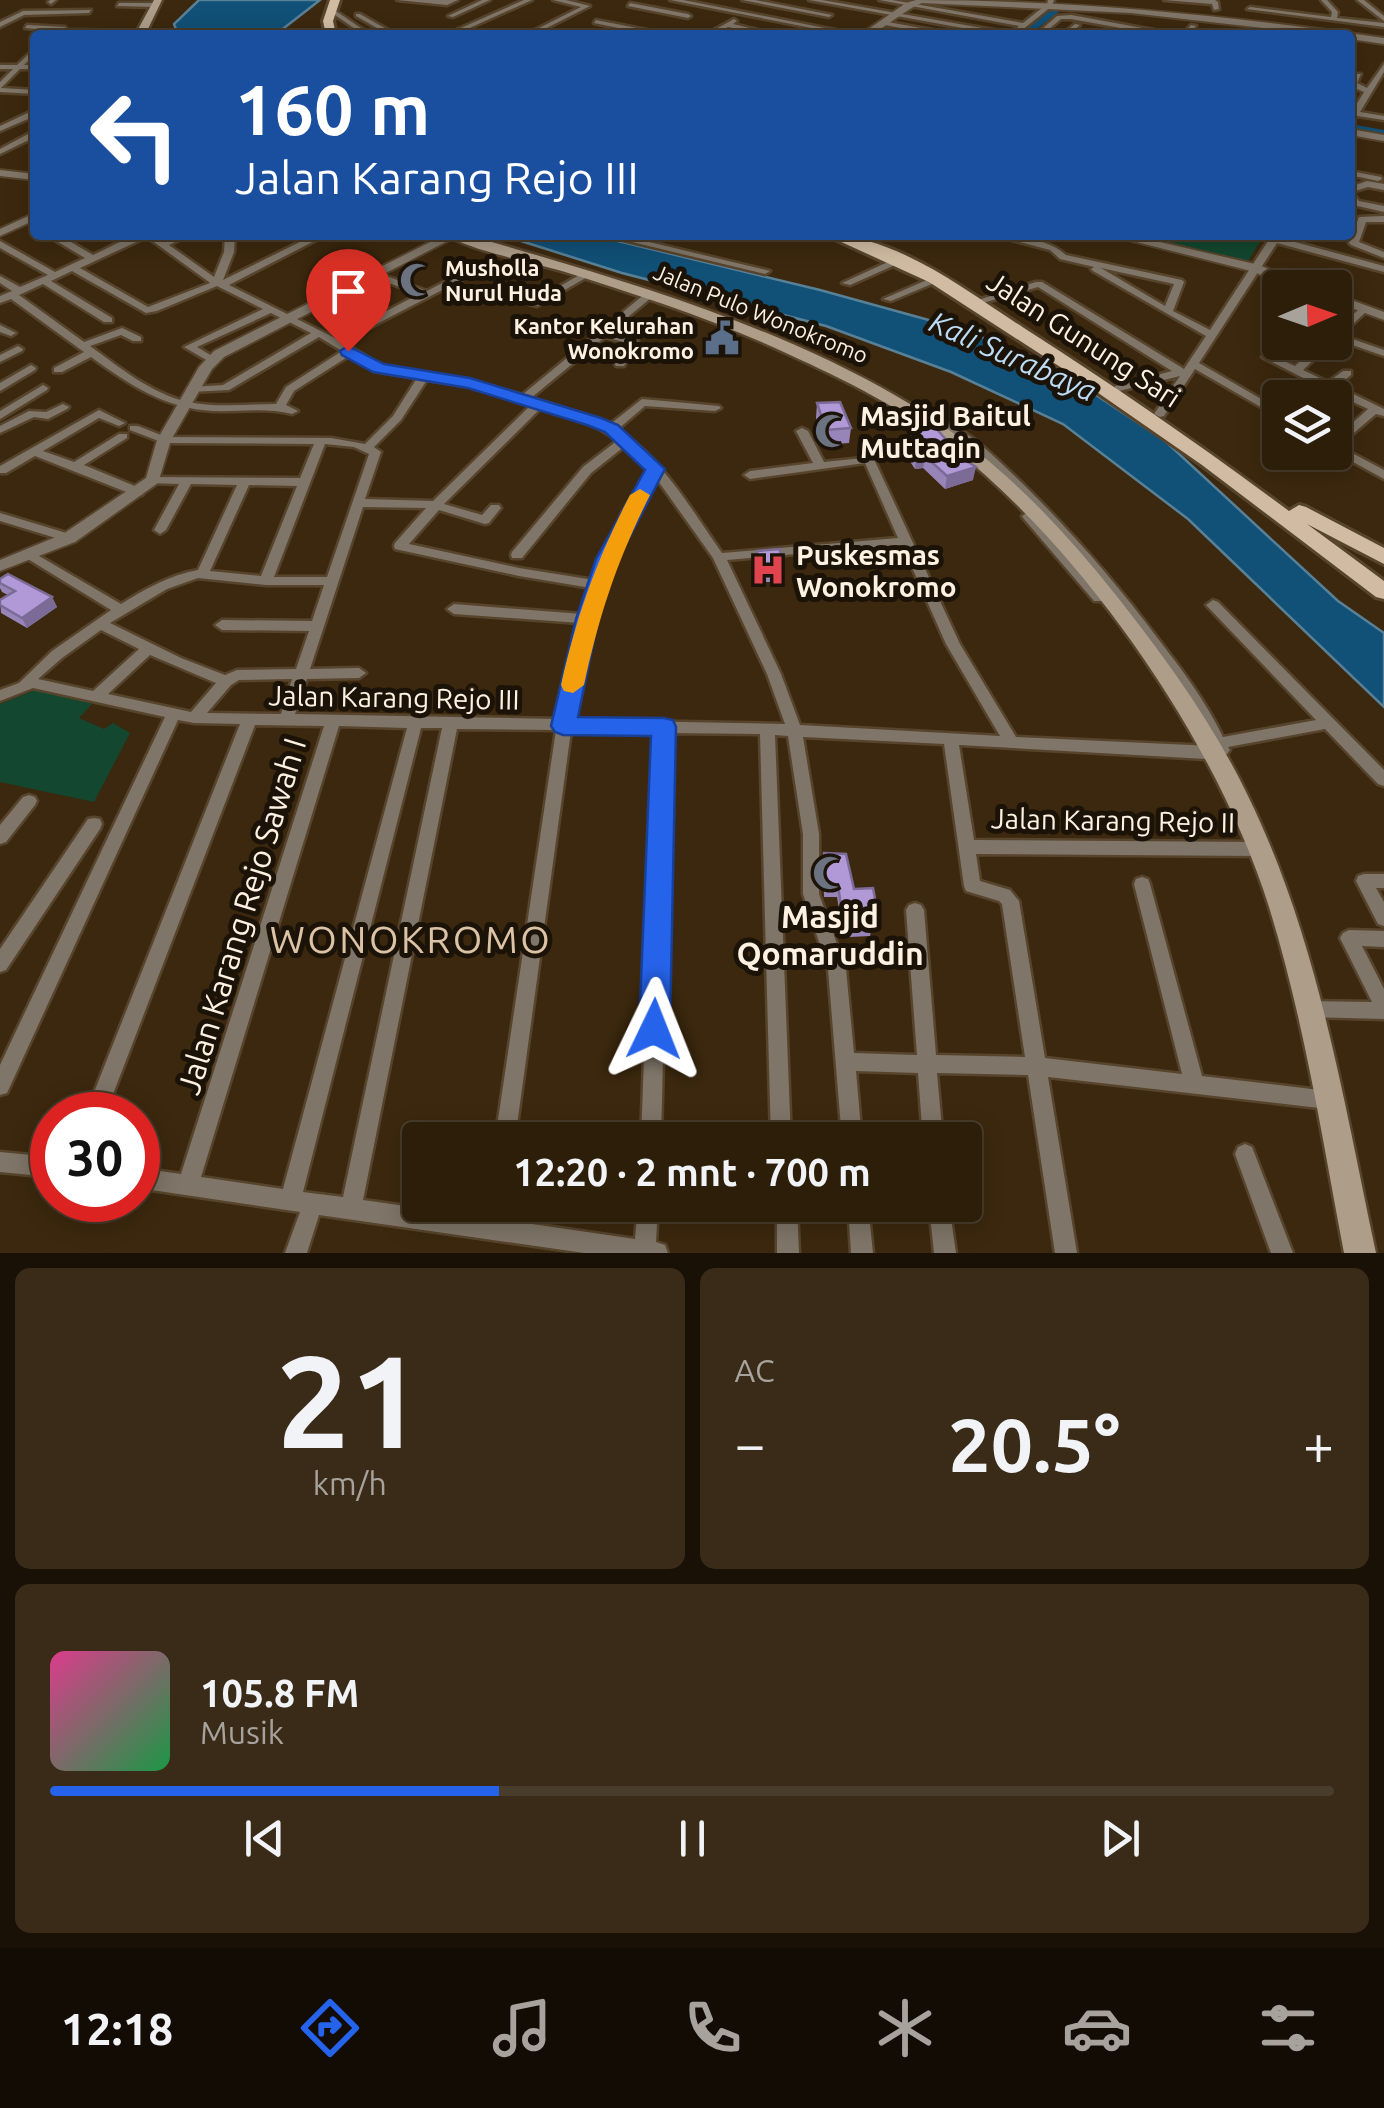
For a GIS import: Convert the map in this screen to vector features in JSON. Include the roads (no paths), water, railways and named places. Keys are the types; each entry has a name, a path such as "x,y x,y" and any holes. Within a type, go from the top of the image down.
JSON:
{"main road":[{"path":"321,30 332,3"},
{"path":"329,30 332,3"},
{"path":"142,30 154,5"},
{"name":"Jalan Pulo Wonokromo","path":"470,240 689,308 844,374 926,420 1001,479 1093,578 1184,702 1214,750 1259,850 1298,962 1360,1253"},
{"name":"Jalan Gunung Sari","path":"847,240 901,260 936,279 1160,414 1330,540 1384,592"},
{"name":"Jalan Gunung Sari","path":"867,240 913,257 983,300 1302,520"},
{"path":"1330,540 1384,557"}],"street":[{"path":"26,0 13,11 90,11"},
{"path":"403,0 454,2"},
{"path":"460,30 529,0"},
{"path":"541,29 586,6 556,0"},
{"path":"673,0 840,30"},
{"path":"710,7 723,0"},
{"path":"745,0 829,15"},
{"path":"771,5 780,0"},
{"path":"812,0 984,30"},
{"path":"882,0 1025,25"},
{"path":"1168,0 1215,2 1216,8"},
{"path":"1176,0 1183,16"},
{"path":"1250,0 1252,24"},
{"path":"1324,0 1335,12 1334,18"},
{"path":"1360,0 1384,22"},
{"path":"451,16 482,1"},
{"path":"870,30 908,3 921,1 1050,3 1301,30"},
{"path":"332,3 342,19 360,30"},
{"path":"637,30 596,22 633,3 688,16"},
{"path":"1018,30 1050,3"},
{"path":"63,30 96,4"},
{"path":"118,5 154,5"},
{"path":"1250,10 1384,22"},
{"path":"342,19 374,12"},
{"path":"633,29 667,12"},
{"path":"0,25 23,13"},
{"path":"358,15 385,30"},
{"path":"1044,30 1055,20 1071,16 1144,30"},
{"path":"0,17 12,18"},
{"path":"718,30 736,20"},
{"path":"1055,20 1103,30"},
{"path":"882,23 921,30"},
{"path":"1355,31 1364,23"},
{"path":"727,25 753,30"},
{"path":"1071,30 1078,25"},
{"path":"27,28 44,30"},
{"path":"541,29 545,30"},
{"path":"1355,37 1384,41"},
{"path":"0,88 30,55"},
{"path":"0,66 30,68"},
{"path":"1355,75 1381,72"},
{"path":"1355,110 1381,72"},
{"path":"1355,85 1367,93"},
{"path":"0,88 30,91"},
{"path":"1355,94 1367,93"},
{"path":"1355,111 1384,118"},
{"path":"0,129 30,115"},
{"path":"1355,133 1384,138"},
{"path":"0,152 30,137"},
{"path":"0,144 30,148"},
{"path":"0,173 30,177"},
{"path":"1355,175 1384,184"},
{"path":"1355,189 1384,184"},
{"path":"1355,201 1384,209"},
{"path":"0,233 30,218"},
{"path":"1355,240 1362,218 1384,219"},
{"path":"60,240 93,259"},
{"path":"11,296 136,240"},
{"path":"156,240 220,283 319,333 379,369 532,396 612,428 655,469 719,557 796,731 810,834 811,894 836,969 851,1122"},
{"path":"163,244 172,240"},
{"path":"220,283 230,240"},
{"path":"74,268 148,310 220,283 310,240"},
{"path":"0,566 69,538 153,480 164,440 212,359 445,240"},
{"path":"630,240 764,271"},
{"path":"1019,240 1053,248 1063,257 1179,282 1168,312"},
{"path":"1135,240 1262,271"},
{"path":"1160,414 1273,240"},
{"path":"1285,240 1384,269"},
{"path":"1355,240 1354,243 1384,256"},
{"path":"0,244 108,320"},
{"path":"847,283 901,260"},
{"path":"1084,262 1212,335"},
{"path":"335,342 470,272"},
{"path":"378,276 428,294"},
{"path":"534,304 584,276"},
{"path":"0,279 11,296 87,349 172,401 185,404 286,409 286,393 348,351"},
{"path":"888,299 936,279"},
{"path":"983,300 1038,284 1187,369 1262,406"},
{"path":"598,585 404,549 402,542 532,396 600,333 649,295"},
{"path":"1352,305 1384,316"},
{"path":"212,359 190,346 272,308"},
{"path":"1352,320 1363,309"},
{"path":"58,370 122,331 137,340"},
{"path":"193,390 225,388 319,333"},
{"path":"600,333 632,340 620,364"},
{"path":"1352,342 1384,354"},
{"path":"0,358 18,348"},
{"path":"1274,360 1317,380"},
{"path":"1297,370 1308,360"},
{"path":"0,388 31,368"},
{"path":"1119,388 1187,369"},
{"path":"1335,380 1347,373"},
{"path":"367,448 397,418 424,375"},
{"path":"0,416 43,388"},
{"path":"1352,398 1379,411 1352,431"},
{"path":"612,428 642,402 715,408"},
{"path":"0,430 33,413 48,416 64,407"},
{"path":"2,470 100,413 125,429 164,440 321,441 367,448 374,456 286,720"},
{"path":"75,466 125,429"},
{"path":"802,431 819,464"},
{"path":"517,555 587,470 626,440"},
{"path":"266,581 321,441"},
{"path":"33,450 138,492"},
{"path":"1352,456 1384,475"},
{"path":"750,475 869,459 953,644 1011,741"},
{"path":"508,1122 563,726 587,619 607,559 655,469"},
{"name":"Jalan Pulo Wonokromo","path":"988,471 1113,614 1214,750"},
{"path":"153,480 303,482"},
{"path":"160,530 188,480"},
{"path":"202,574 244,481"},
{"path":"359,503 436,504 485,520 495,508"},
{"path":"0,517 69,538"},
{"path":"719,557 905,541"},
{"path":"29,556 122,610"},
{"path":"0,696 25,684 38,669 122,610 185,574 266,581 333,580"},
{"path":"1214,605 1384,780"},
{"path":"454,609 587,619"},
{"path":"101,624 226,681"},
{"path":"222,625 318,626"},
{"path":"95,697 149,648"},
{"path":"194,718 226,681 240,674 359,673"},
{"name":"Jalan Karang Rejo III","path":"25,684 194,718 767,729 1214,750 1328,722"},
{"path":"0,1086 173,716"},
{"path":"104,1092 250,719"},
{"name":"Jalan Karang Rejo Sawah I","path":"188,1185 333,721"},
{"path":"296,1253 302,1201 415,724"},
{"path":"351,1209 450,725"},
{"path":"652,1122 664,727"},
{"path":"767,729 780,1122"},
{"path":"951,739 972,886 1010,900 1033,1066 1066,1253"},
{"path":"0,837 28,801"},
{"path":"0,964 94,824"},
{"name":"Jalan Karang Rejo II","path":"966,846 1259,850"},
{"path":"1384,881 1364,881 1384,919"},
{"path":"1142,884 1194,1084"},
{"path":"915,910 930,1122"},
{"path":"1308,1009 1384,1010 1349,938 1384,939"},
{"path":"846,1062 1033,1066 1328,1100"},
{"path":"1245,1154 1282,1253"},
{"path":"0,1162 30,1165"},
{"path":"160,1181 649,1252 648,1222"},
{"path":"493,1228 494,1222"},
{"path":"787,1222 788,1253"},
{"path":"859,1222 862,1253"},
{"path":"941,1222 944,1253"}],"water":[{"path":"199,0 320,0 281,30 176,30 174,24"},
{"name":"Kali Surabaya","path":"518,240 614,240 954,327 1043,360 1164,440 1338,601 1384,633 1384,707 1188,519 1063,424 951,372 826,326 622,273"}],"waterway":[{"path":"1029,30 1055,10"},
{"path":"1355,129 1384,134"}],"place":[{"name":"Musholla Nurul Huda","path":"417,280"},
{"name":"Kantor Kelurahan Wonokromo","path":"722,338"},
{"name":"Masjid Baitul Muttaqin","path":"832,431"},
{"name":"Puskesmas Wonokromo","path":"768,570"},
{"name":"Masjid Qomaruddin","path":"830,873"}],"district":[{"name":"WONOKROMO","path":"411,939"}]}
